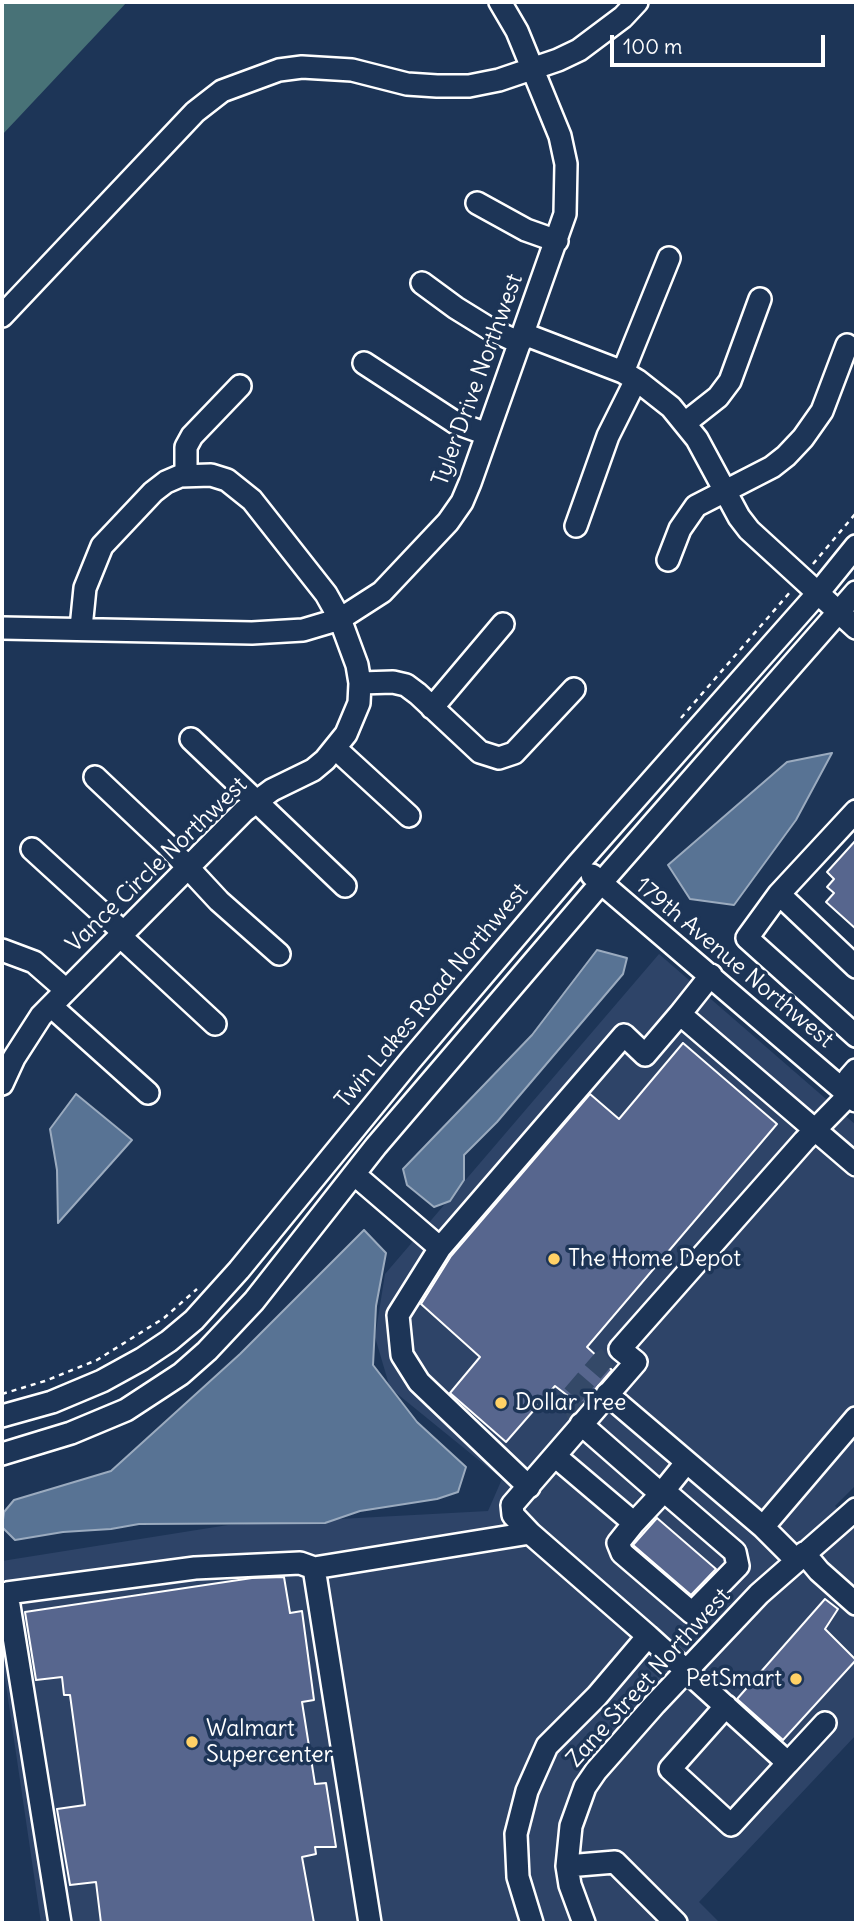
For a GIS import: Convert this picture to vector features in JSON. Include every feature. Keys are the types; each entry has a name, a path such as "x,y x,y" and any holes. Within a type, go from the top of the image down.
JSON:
{"street":[{"name":"Tyler Drive Northwest","path":"2,628 281,633 303,630 340,619 382,592 448,522 466,493 565,214 566,164 560,136 517,31 500,2"},
{"path":"2,316 195,112 222,91 279,70 302,67 352,70 407,84 437,86 469,86 499,80 579,50 623,17 637,2"},
{"path":"477,204 526,230 557,241"},
{"path":"576,526 669,258"},
{"path":"422,283 490,329 630,376 671,407 697,439 729,504 750,530 856,628"},
{"path":"685,423 718,397 730,382 760,299"},
{"path":"668,560 687,517 696,506 772,467 803,438 822,411 847,345"},
{"path":"364,363 456,423 488,434"},
{"path":"81,628 85,587 102,546 153,492 166,482 186,475 186,447 192,436 240,386"},
{"name":"Vance Circle Northwest","path":"2,1084 8,1055 41,1016 256,802 285,783 313,770 336,749 356,712 360,683 357,665 340,619 318,583 253,500 239,487 211,475 186,475"},
{"name":"Twin Lakes Road Northwest","path":"2,1416 52,1402 102,1381 142,1359 194,1320 240,1270 395,1079 578,864 818,593 856,545"},
{"path":"2,1454 96,1424 126,1410 181,1374 207,1351 254,1301 328,1204 601,883 856,592"},
{"path":"432,708 503,624"},
{"path":"360,683 398,683 418,694 480,752 492,758 505,758 514,753 574,689"},
{"path":"191,739 345,886"},
{"path":"336,749 409,816"},
{"path":"95,777 167,845 219,901 279,954"},
{"path":"856,811 779,894 747,938 856,1036"},
{"path":"32,849 215,1024"},
{"name":"179th Avenue Northwest","path":"578,864 854,1097"},
{"path":"779,894 856,967"},
{"path":"2,950 34,962 59,998 148,1093"},
{"path":"529,1487 419,1382 402,1355 398,1315 440,1248 624,1035 645,1055 711,975"},
{"path":"680,1014 856,1164"},
{"path":"788,1763 530,1533 513,1516 512,1505 636,1362 620,1349 787,1159 854,1097 849,1078 856,1070"},
{"path":"354,1174 440,1248"},
{"path":"607,1394 856,1604"},
{"path":"763,1527 856,1418"},
{"path":"581,1424 662,1492 735,1552 738,1566 692,1613 622,1553 618,1544 634,1523 662,1492 686,1463"},
{"path":"555,1455 634,1523"},
{"name":"Zane Street Northwest","path":"584,1923 570,1885 567,1866 571,1826 586,1787 596,1771 759,1594 856,1509"},
{"path":"60,1923 7,1593 195,1568 300,1563 314,1568 530,1533"},
{"path":"314,1568 370,1923"},
{"path":"532,1923 518,1877 516,1834 527,1791 547,1746 597,1696 648,1636"},
{"path":"726,1706 670,1769 731,1825 825,1723"},
{"path":"567,1866 615,1862 676,1923"}],"path":[{"path":"809,570 856,513"},
{"path":"676,725 794,587"},
{"path":"2,1394 45,1381 97,1360 164,1318 204,1281"}],"shaded area":[{"path":"832,753 796,820 734,905 690,899 668,865 787,762"},
{"path":"597,950 627,958 623,974 497,1122 464,1155 464,1180 450,1201 434,1207 407,1185 403,1169 532,1035"},
{"path":"659,954 856,1125 856,1485 835,1506 856,1527 856,1735 699,1902 720,1923 41,1923 2,1658 2,1561 228,1525 488,1511 502,1479 390,1388 375,1337 385,1274"},
{"path":"76,1094 132,1140 58,1223 57,1170 50,1129"},
{"path":"364,1230 386,1253 376,1306 373,1365 417,1422 466,1467 458,1492 437,1499 360,1511 325,1523 139,1524 15,1540 2,1527 4,1512 14,1500 111,1471 240,1354"}],"green space":[{"path":"2,2 127,2 2,135"}],"building":[{"path":"856,840 856,929 826,902 834,893 827,887 834,879 827,872"},
{"name":"The Home Depot","path":"683,1043 777,1124 587,1347 612,1370 581,1406 555,1386 506,1442 450,1393 480,1357 421,1304 451,1256 590,1094 619,1119"},
{"path":"657,1518 716,1569 691,1595 633,1545"},
{"name":"Walmart Supercenter","path":"284,1577 290,1613 302,1611 314,1700 302,1702 315,1784 326,1783 336,1847 315,1847 316,1854 302,1857 314,1923 101,1923 96,1882 70,1885 57,1809 85,1805 70,1695 64,1695 62,1677 36,1680 25,1612 252,1578"},
{"name":"PetSmart","path":"825,1599 838,1609 825,1629 856,1660 783,1740 737,1699"}],"tunnel":[{"path":"581,1424 571,1397 602,1361 620,1349"}],"place":[{"name":"The Home Depot","path":"554,1259"},
{"name":"Dollar Tree","path":"501,1403"},
{"name":"PetSmart","path":"796,1679"},
{"name":"Walmart Supercenter","path":"192,1742"}]}
